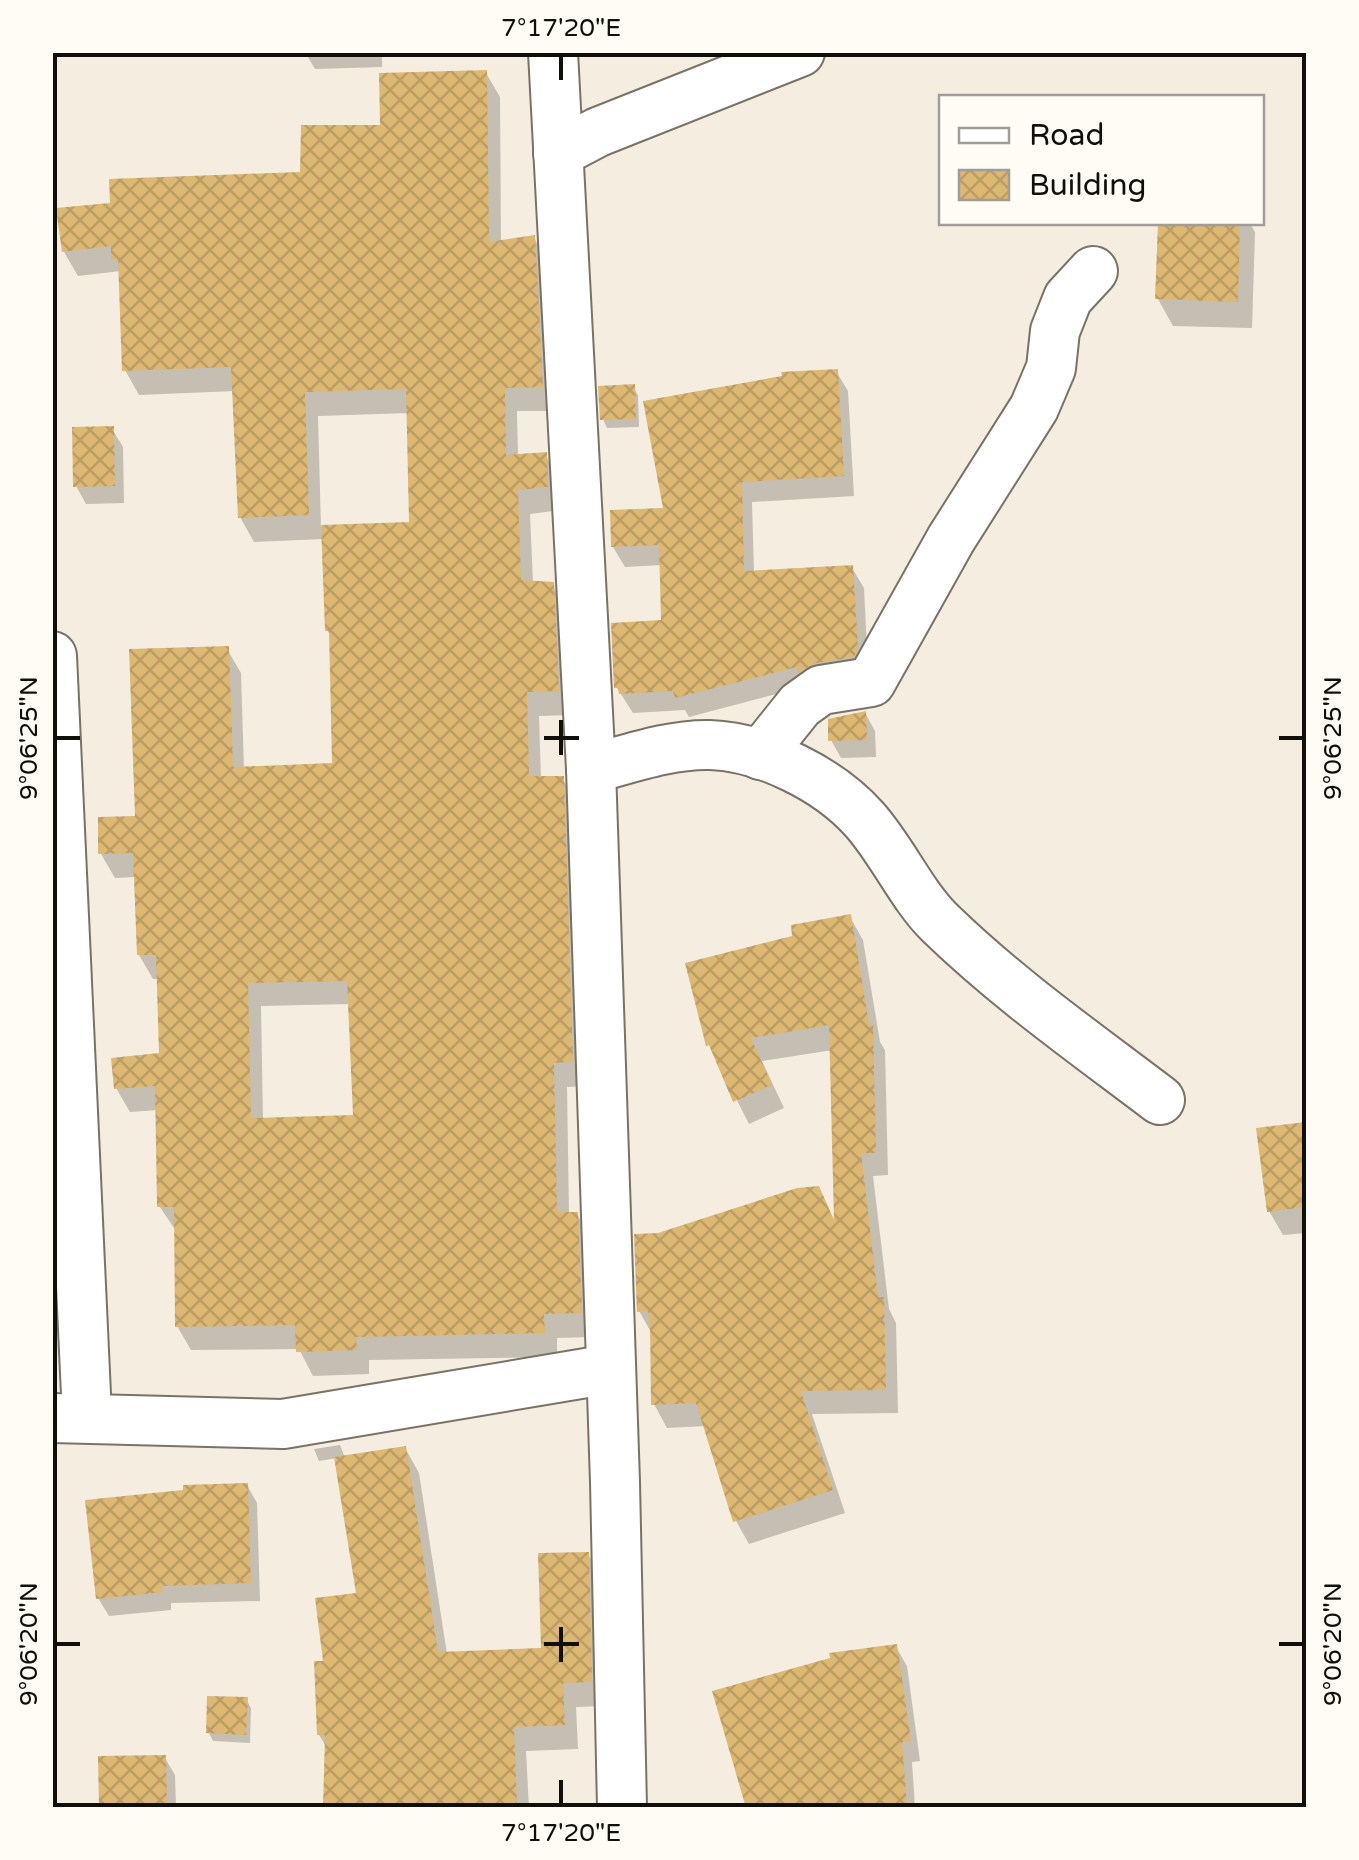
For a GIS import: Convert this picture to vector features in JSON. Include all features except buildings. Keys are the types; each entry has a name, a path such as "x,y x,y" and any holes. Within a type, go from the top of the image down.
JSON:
{"street":[{"path":"553,52 591,770 622,1808"},
{"path":"558,152 598,132 800,52"},
{"path":"760,755 800,705 821,690 871,682 952,539 1034,408 1051,368 1055,332 1068,298 1094,271"},
{"path":"52,656 70,1417 283,1424 610,1368"},
{"path":"591,770 669,748 711,745 760,755 817,780 863,818 927,910 979,961 1160,1100"}]}
